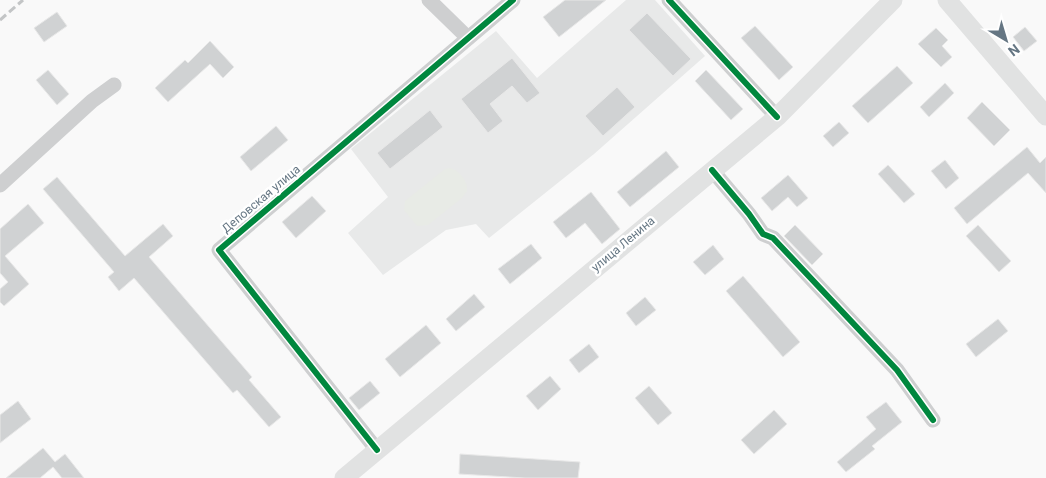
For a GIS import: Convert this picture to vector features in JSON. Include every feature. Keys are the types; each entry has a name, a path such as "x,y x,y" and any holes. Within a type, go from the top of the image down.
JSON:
{"main road":[{"name":"улица Ленина","path":"344,478 777,117 893,0"},
{"path":"947,0 1046,116"}],"street":[{"path":"429,0 468,38"},
{"name":"Деповская улица","path":"377,450 218,250 513,0"},
{"path":"669,0 777,117"},
{"path":"0,185 92,101 114,85"},
{"path":"712,170 749,214 763,234 773,238 898,370 933,420"}],"shaded area":[{"path":"626,0 655,0 705,56 594,154 489,238 476,224 446,230 383,275 348,233 388,197 351,149 496,31 537,78"},
{"path":"450,168 462,176 466,183 467,191 462,198 428,225 417,226 404,210 405,201 445,169"}],"building":[{"path":"565,0 606,0 559,37 543,17"},
{"path":"57,12 67,26 44,42 34,28"},
{"path":"647,13 691,59 673,76 629,30"},
{"path":"755,26 793,67 779,80 741,38"},
{"path":"1025,27 1037,41 1024,51 1013,37"},
{"path":"936,28 948,40 942,46 952,57 941,67 918,44"},
{"path":"210,41 234,67 223,78 210,64 168,102 155,88 185,60 188,63"},
{"path":"512,58 540,93 527,103 512,86 490,104 503,121 488,133 461,99"},
{"path":"897,66 913,83 868,123 852,106"},
{"path":"48,70 69,94 57,105 36,80"},
{"path":"706,70 743,109 731,120 695,81"},
{"path":"945,83 954,93 929,117 920,107"},
{"path":"617,87 635,107 603,136 585,116"},
{"path":"982,102 1010,130 994,146 967,118"},
{"path":"430,110 443,127 390,169 377,153"},
{"path":"839,122 849,133 833,147 823,136"},
{"path":"276,126 288,140 251,171 240,157"},
{"path":"1027,147 1040,163 1046,157 1046,193 1028,173 967,224 954,208"},
{"path":"666,151 679,167 630,207 617,192"},
{"path":"945,160 959,178 946,189 931,171"},
{"path":"888,165 915,194 904,203 878,174"},
{"path":"788,175 808,198 797,207 788,197 772,211 761,198"},
{"path":"57,177 125,256 163,224 173,236 149,257 252,377 249,380 281,417 269,427 237,390 233,393 134,278 119,291 108,277 114,272 43,189"},
{"path":"591,192 620,229 602,244 585,223 566,238 553,222"},
{"path":"312,196 326,211 296,238 282,222"},
{"path":"28,204 44,223 5,256 29,284 4,306 0,302 0,289 8,282 0,273 0,229"},
{"path":"795,225 823,254 812,265 784,236"},
{"path":"978,225 1011,261 999,272 966,236"},
{"path":"531,244 542,258 510,284 498,269"},
{"path":"713,245 724,259 705,275 693,262"},
{"path":"743,276 800,342 783,357 726,291"},
{"path":"474,294 485,307 456,331 446,319"},
{"path":"645,297 656,310 636,326 626,313"},
{"path":"998,319 1008,331 976,357 966,344"},
{"path":"426,325 441,343 400,377 385,359"},
{"path":"589,344 599,357 579,373 569,360"},
{"path":"550,376 561,389 538,410 526,396"},
{"path":"370,381 380,393 359,410 349,398"},
{"path":"649,386 672,413 658,425 635,398"},
{"path":"18,401 31,419 0,443 0,415"},
{"path":"886,402 902,422 872,446 875,449 846,472 837,462 876,429 866,417"},
{"path":"774,410 787,424 754,454 741,440"},
{"path":"43,448 55,462 65,454 84,478 62,478 53,467 40,478 6,478"},
{"path":"460,454 580,462 578,478 525,478 459,474"}],"railway":[{"path":"0,20 23,0"}],"cycle path":[{"path":"377,450 219,250 513,0"},
{"path":"669,0 777,117"},
{"path":"712,170 749,214 763,234 773,238 897,370 933,420"}]}
